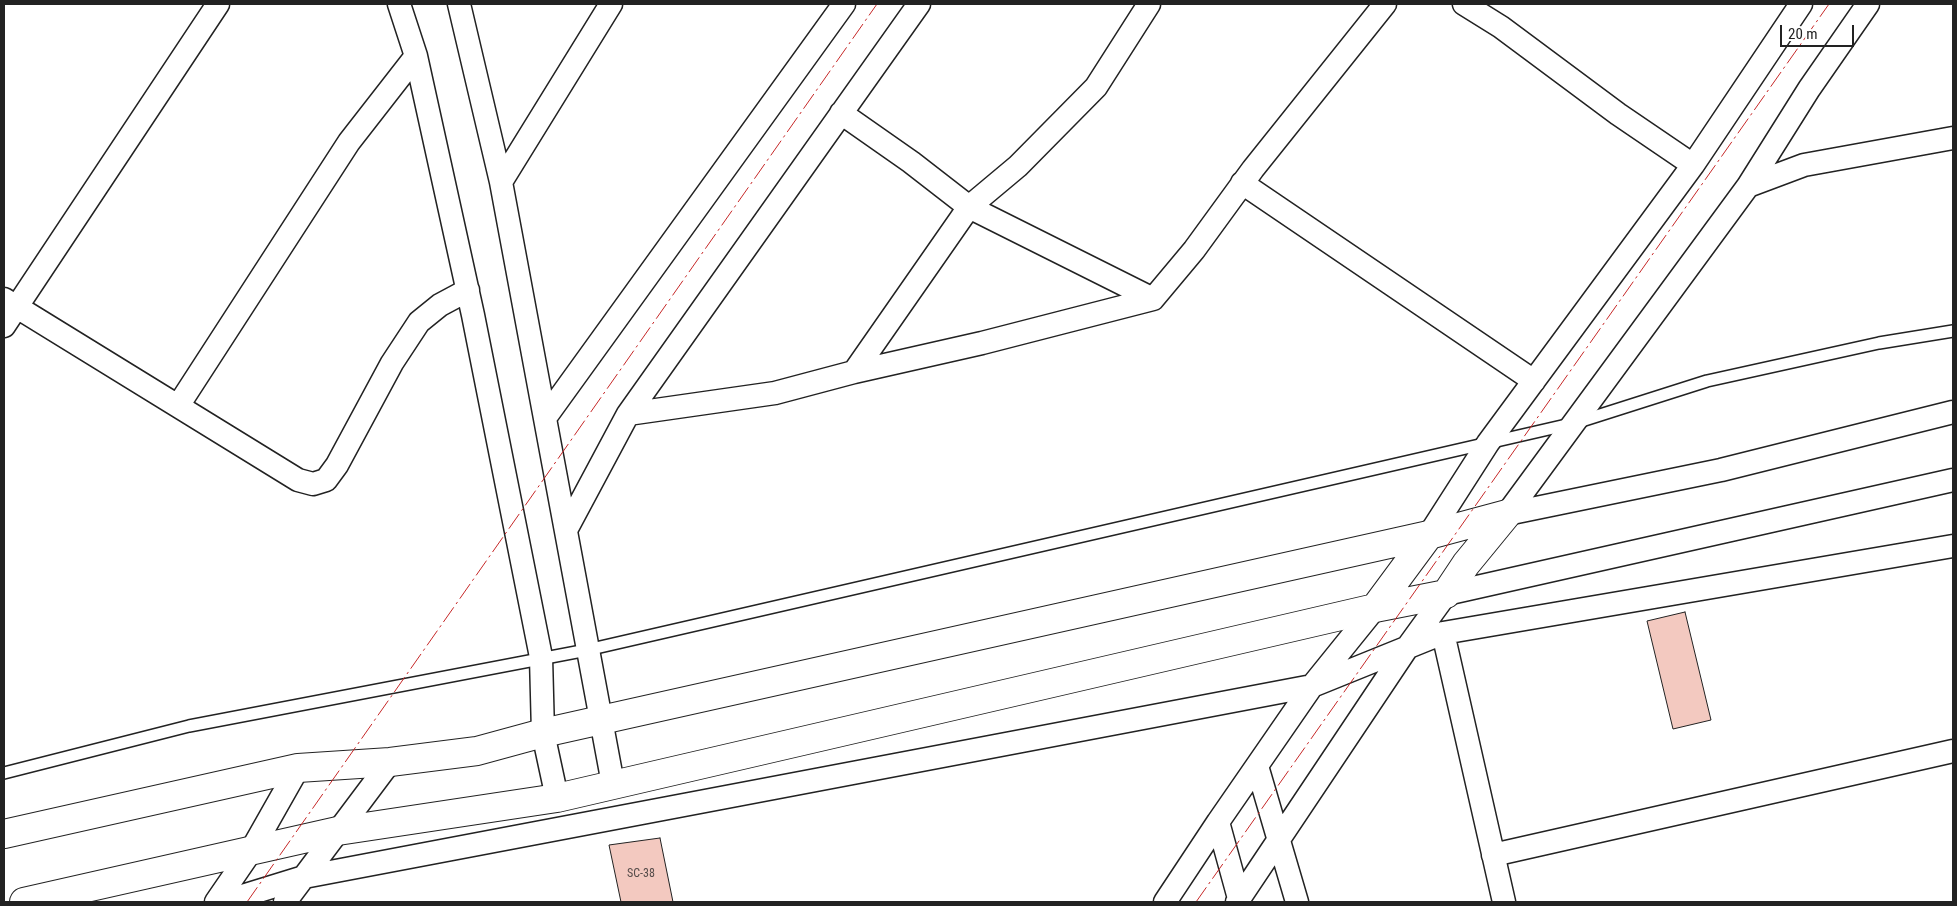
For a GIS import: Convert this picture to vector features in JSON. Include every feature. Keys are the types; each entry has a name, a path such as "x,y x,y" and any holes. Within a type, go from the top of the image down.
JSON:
{"street":[{"path":"4,326 10,302 100,183 218,4"},
{"path":"400,4 416,56 468,290 541,657 543,733 557,798"},
{"path":"459,4 501,182 613,784"},
{"path":"501,182 611,4"},
{"path":"545,418 844,4"},
{"path":"566,530 628,414 919,4"},
{"path":"854,372 968,207 1018,166 1096,87 1149,4"},
{"path":"628,414 775,393 1153,299 1194,250 1242,184 1385,4"},
{"path":"1464,4 1501,27 1618,114 1693,165"},
{"path":"1165,902 1312,686 1375,608 1429,535 1488,443 1693,165 1801,4"},
{"path":"1239,901 1409,645 1466,564 1507,514 1575,423 1664,298 1748,186 1809,89 1868,4"},
{"path":"178,406 349,142 416,56"},
{"path":"841,113 911,162 968,207 1153,299"},
{"path":"1748,186 1804,165 1953,138"},
{"path":"1242,184 1534,381"},
{"path":"10,302 298,480 314,484 326,480 337,465 392,364 419,322 440,305 468,290"},
{"path":"4,834 298,768 390,762 477,751 543,733 1429,535 1507,514 1721,470 1953,412"},
{"path":"24,902 338,832 557,798 1375,608 1446,594 1953,480"},
{"path":"223,902 304,877 1312,686 1409,645 1443,633 1953,546"},
{"path":"1443,633 1492,856 1504,902"},
{"path":"1492,856 1953,751"},
{"path":"285,902 390,762"},
{"path":"1257,766 1297,902"},
{"path":"216,902 251,851 298,768"},
{"path":"1218,822 1239,901"}],"lane":[{"path":"4,773 189,726 541,657 587,650 1575,423 1707,381 1880,343 1953,331"}],"building":[{"path":"1685,612 1711,720 1673,729 1647,621"},
{"path":"660,838 673,902 621,902 609,845"}],"power":[{"path":"247,902 877,4"},
{"path":"1196,902 1829,4"}]}
